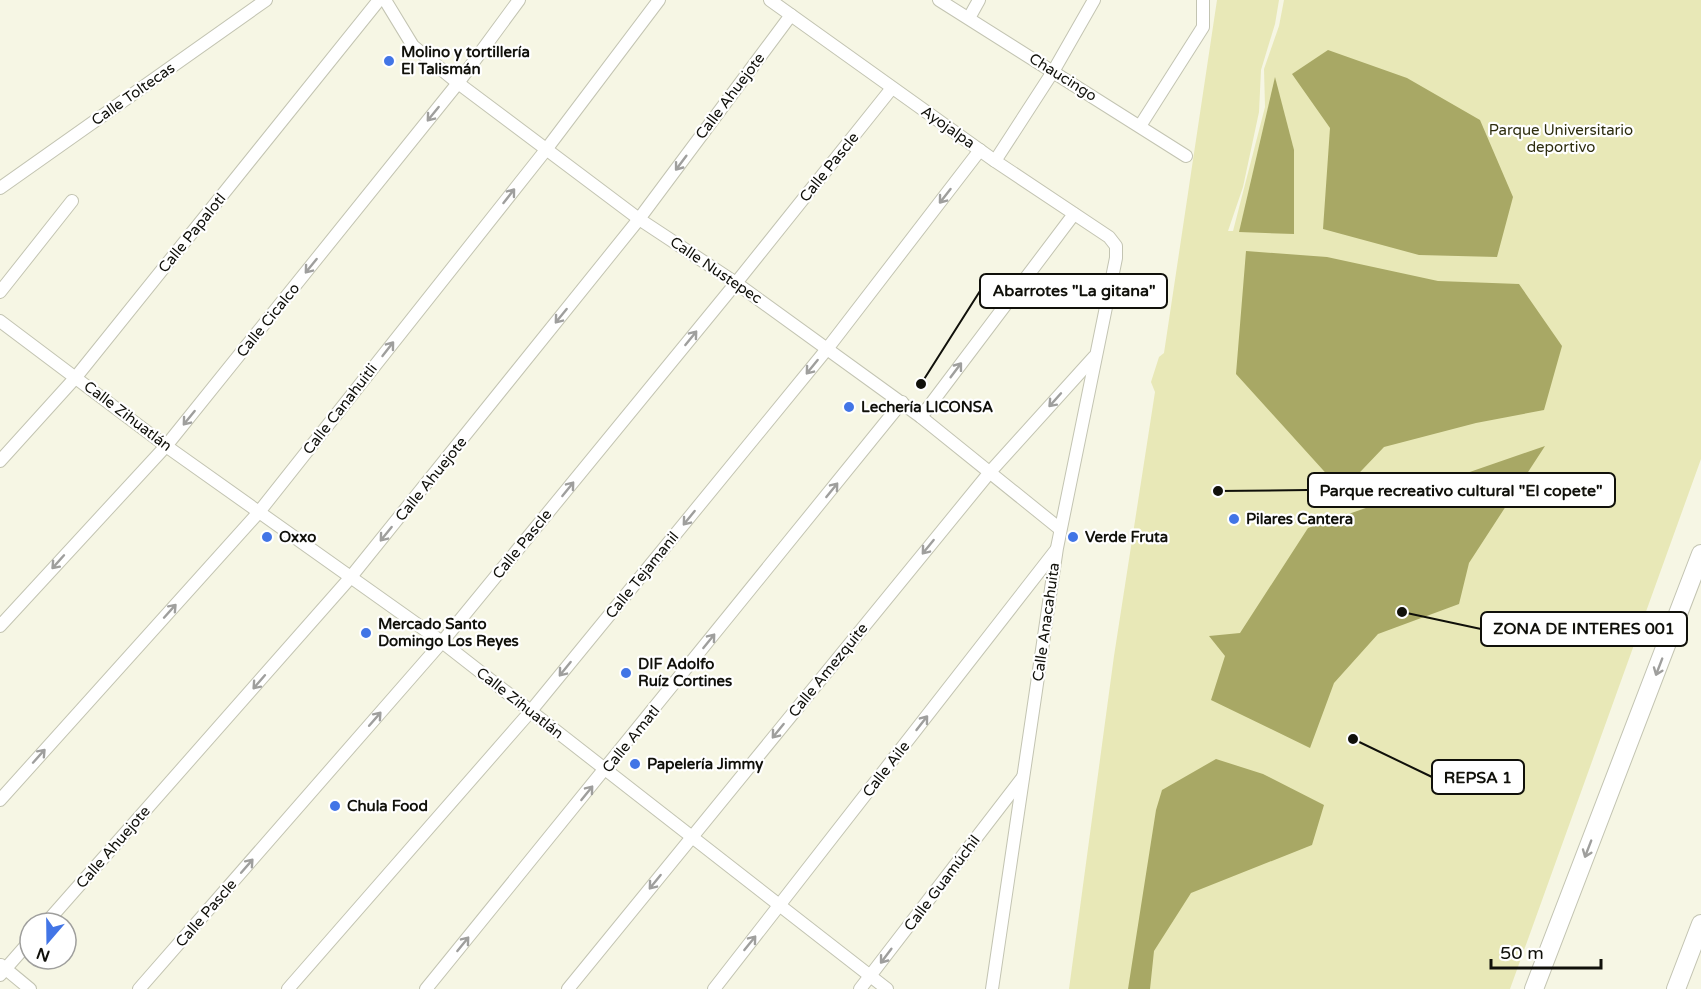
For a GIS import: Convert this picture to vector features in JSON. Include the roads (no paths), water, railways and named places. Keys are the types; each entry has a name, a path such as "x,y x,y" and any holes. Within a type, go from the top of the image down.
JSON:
{"main road":[{"path":"1534,989 1701,554"},
{"path":"1676,989 1701,924"}],"street":[{"name":"Calle Toltecas","path":"0,188 267,0"},
{"name":"Calle Papalotl","path":"0,462 76,377 379,0"},
{"name":"Calle Nustepec","path":"385,0 413,46 458,83 545,151 639,219 736,283 902,402 1060,529"},
{"name":"Calle Cicalco","path":"0,626 166,446 458,83 519,0"},
{"name":"Calle Canahuitli","path":"0,800 259,512 545,151 659,0"},
{"name":"Ayojalpa","path":"770,0 995,161 1108,237 1116,246 1116,258"},
{"name":"Chaucingo","path":"939,0 1054,70 1186,156"},
{"path":"969,18 979,0"},
{"path":"995,161 1054,70 1095,0"},
{"path":"1140,126 1203,27 1203,0"},
{"name":"Calle Ahuejote","path":"57,911 350,579 639,219 791,15"},
{"name":"Calle Pascle","path":"139,989 442,642 736,283 892,88"},
{"name":"Calle Tejamanil","path":"288,989 530,712 827,349 980,150"},
{"path":"0,292 72,201"},
{"path":"921,417 1074,214"},
{"name":"Calle Anacahuita","path":"992,989 1060,529 1116,258"},
{"name":"Calle Zihuatlán","path":"0,321 166,446 350,579 442,642 886,989"},
{"name":"Calle Amezquite","path":"568,989 990,472 1094,356"},
{"name":"Calle Amatl","path":"426,989 606,770 902,402"},
{"name":"Calle Aile","path":"714,989 781,906 1057,548"},
{"name":"Calle Guamúchil","path":"860,989 1023,776"},
{"path":"18,953 2,969 30,989"}],"place":[{"name":"Molino y tortillería El Talismán","path":"389,61"},
{"name":"Abarrotes \"La gitana\"","path":"921,384"},
{"name":"Lechería LICONSA","path":"849,407"},
{"name":"Parque recreativo cultural \"El copete\"","path":"1218,491"},
{"name":"Pilares Cantera","path":"1234,519"},
{"name":"Oxxo","path":"267,537"},
{"name":"Verde Fruta","path":"1073,537"},
{"name":"ZONA DE INTERES 001","path":"1402,612"},
{"name":"Mercado Santo Domingo Los Reyes","path":"366,633"},
{"name":"DIF Adolfo Ruíz Cortines","path":"626,673"},
{"name":"REPSA 1","path":"1353,739"},
{"name":"Papelería Jimmy","path":"635,764"},
{"name":"Chula Food","path":"335,806"}],"park label":[{"name":"Parque Universitario deportivo","path":"1561,138"}]}
